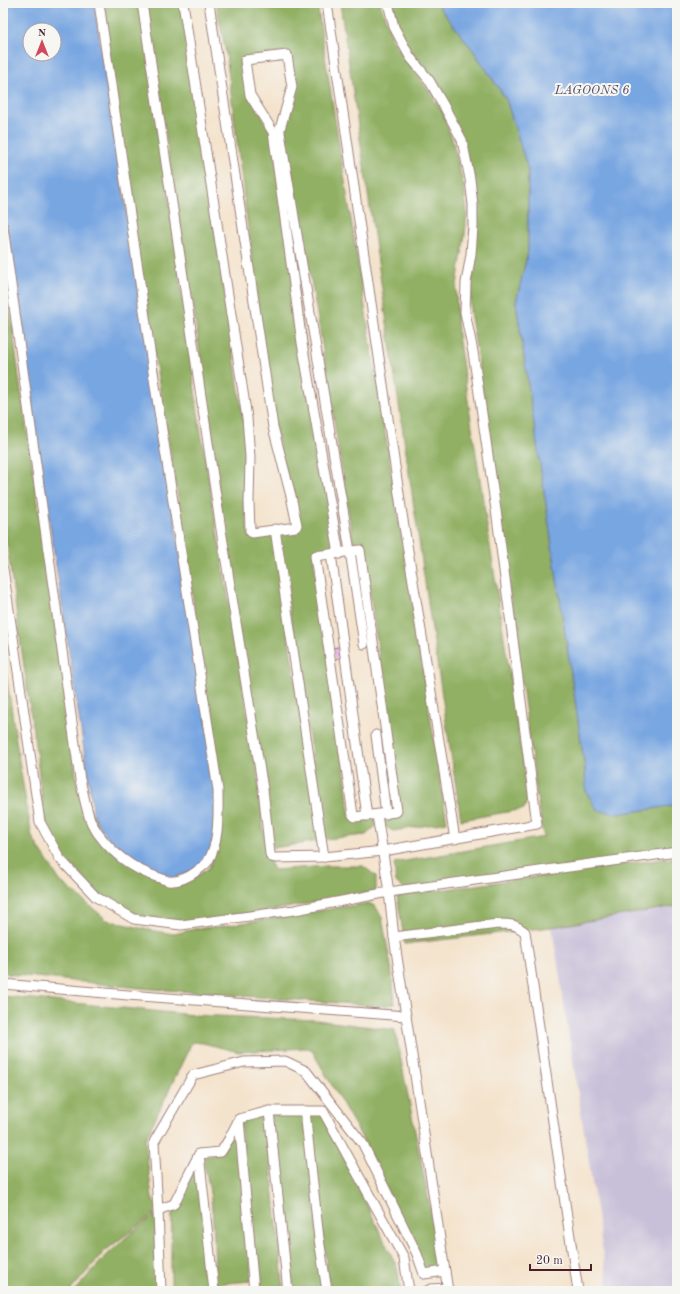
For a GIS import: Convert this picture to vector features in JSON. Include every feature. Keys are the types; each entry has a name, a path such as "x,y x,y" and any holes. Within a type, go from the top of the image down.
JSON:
{"lane":[{"path":"3,226 80,780 92,823 109,847 122,858 148,875 168,881 183,879 193,874 208,862 215,845 218,816 218,790 155,384 99,3"},
{"path":"142,3 222,536 263,789 270,854 271,857 275,858 324,857 383,851 537,824 497,517 473,352 465,312 466,284 471,254 473,227 473,205 470,179 462,140 429,80 410,57 394,27 388,3"},
{"path":"183,3 247,418 250,457 248,502 250,531 252,533 297,526 292,496 273,426 208,3"},
{"path":"327,3 401,506 455,839"},
{"path":"364,644 350,551 280,133 292,87 287,55 245,60 250,95 273,132 302,343 335,554 367,816"},
{"path":"276,529 324,857"},
{"path":"360,550 397,811 355,817 353,815 315,556 350,551 360,550"},
{"path":"3,569 40,822 60,859 96,897 134,919 181,925 295,910 389,892 677,852"},
{"path":"376,734 383,851 394,937 448,1289 431,1289 427,1291"},
{"path":"394,937 498,924 512,924 525,932 578,1291"},
{"path":"3,984 406,1016"},
{"path":"161,1291 154,1142 193,1074 244,1062 285,1061 306,1072 363,1144 417,1254 424,1274 445,1271"},
{"path":"269,1110 288,1291"},
{"path":"199,1154 221,1152 239,1119 269,1110 323,1110 404,1258 409,1291"},
{"path":"305,1111 319,1239 327,1291"},
{"path":"239,1119 254,1291"},
{"path":"158,1210 174,1204 199,1154"},
{"path":"199,1154 214,1291"}],"shaded area":[{"path":"677,906 677,1291 609,1291 552,927"}],"green space":[{"path":"101,3 140,3 200,427 257,771 266,853 274,870 326,866 363,866 376,876 376,891 280,909 188,922 151,918 126,911 101,897 62,855 45,824 3,517 3,252 20,385 42,528 77,782 108,848 169,883 195,877 209,868 218,843 198,640 188,559 144,293"},
{"path":"144,3 182,3 245,431 243,493 249,537 273,533 319,841 273,848 226,550 194,311"},
{"path":"216,3 317,3 447,822 393,831 382,825 380,818 400,814 363,547 354,548 320,331 285,132 295,90 288,52 243,58 249,96 272,132 337,552 313,555 337,714 336,730 340,731 350,819 374,818 376,826 366,835 325,839 277,531 297,528 275,426 257,300 226,54"},
{"path":"340,3 380,3 393,40 442,112 452,139 464,187 467,213 456,291 458,335 527,789 527,801 524,809 461,820"},
{"path":"391,3 439,3 440,8 473,50 506,99 528,170 528,252 516,302 585,768 586,791 618,814 677,805 677,852 404,889 396,882 394,863 544,837 541,826 478,359 470,311 472,270 469,160 397,26"},
{"path":"3,652 32,837 60,881 107,920 174,934 194,929 223,926 369,903 376,907 382,918 391,966 395,1004 378,1006 139,988 7,974 4,971 3,873 8,872 3,845"},
{"path":"677,857 677,906 552,927 405,944 397,896"},
{"path":"3,996 193,1015 316,1020 395,1030 442,1268 426,1272 360,1134 311,1049 306,1048 239,1052 203,1043 192,1042 145,1140 152,1198 158,1210 105,1251 70,1291 3,1291"},
{"path":"267,1112 284,1291 259,1291 255,1276 240,1120"},
{"path":"270,1112 304,1113 324,1291 291,1291"},
{"path":"306,1112 322,1112 397,1267 401,1291 330,1291"},
{"path":"238,1122 252,1281 215,1284 212,1205 202,1158 221,1153"},
{"path":"199,1162 209,1285 171,1290 172,1210"},
{"path":"155,1214 158,1291 74,1291 105,1257 131,1233"}],"water":[{"path":"3,3 94,3 217,790 214,839 206,860 191,872 174,878 158,873 139,864 105,835 94,816 21,335 3,201"},
{"name":"LAGOONS 6","path":"439,3 677,3 677,805 618,814 597,810 586,791 585,768 516,302 528,252 528,170 506,99 473,50 440,8"}],"building":[{"path":"343,646 345,657 334,659 333,648"}]}
